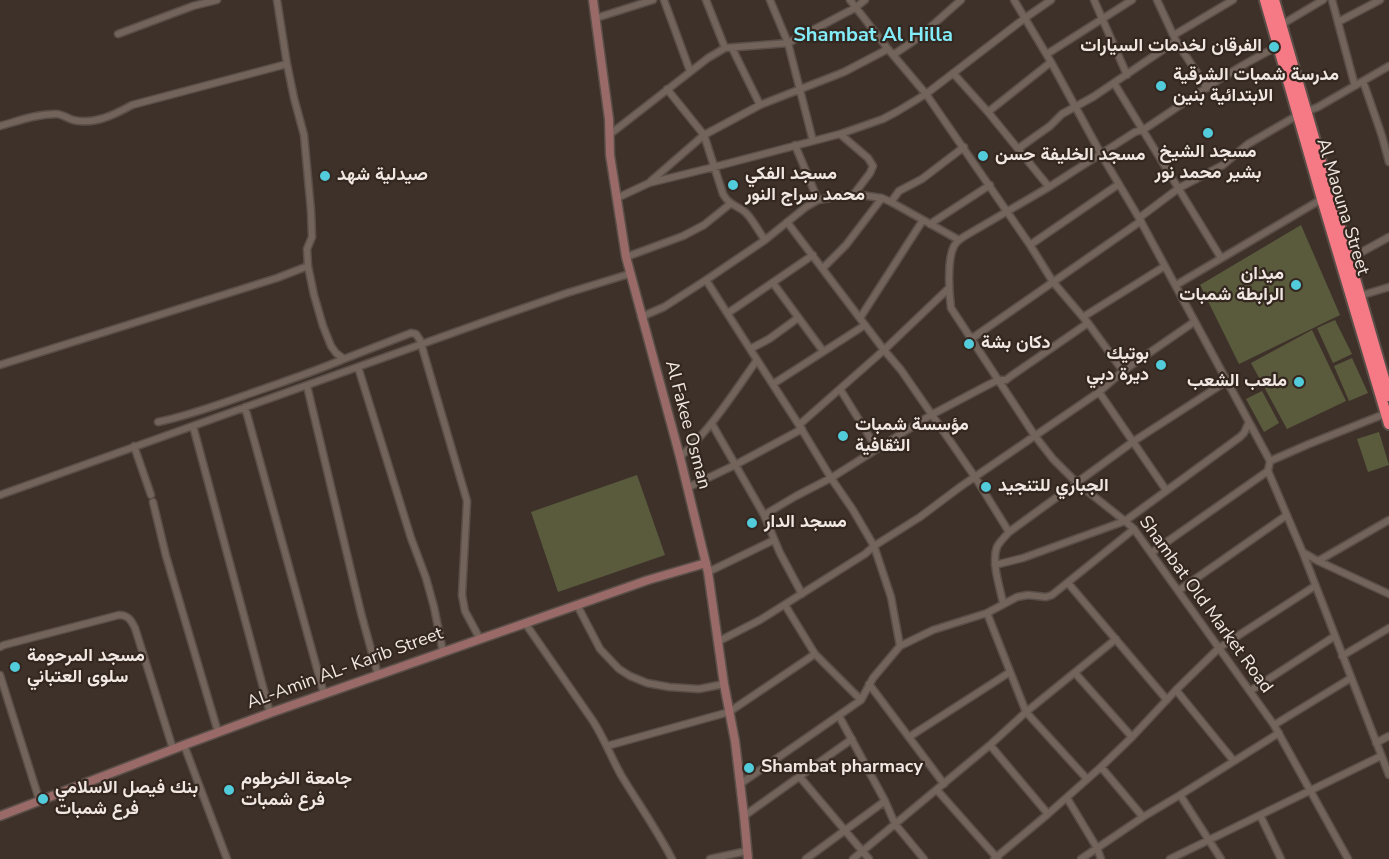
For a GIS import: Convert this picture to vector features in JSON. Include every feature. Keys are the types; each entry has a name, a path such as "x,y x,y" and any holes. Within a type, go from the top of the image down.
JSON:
{"highway":[{"name":"Al Maouna Street","path":"1265,0 1302,113 1322,199 1388,416"},
{"path":"1274,0 1302,113 1389,396"}],"street":[{"path":"118,34 193,6 217,0"},
{"path":"277,0 287,64 304,135 308,166 312,237 308,249 308,266 323,326 331,346 344,359"},
{"name":"Al Fakee Osman","path":"593,0 604,75 610,155 626,258 707,567 724,684 735,741 747,855"},
{"path":"596,18 652,0"},
{"path":"664,0 690,71"},
{"path":"706,0 760,105"},
{"path":"770,0 788,43 813,141"},
{"path":"850,0 926,94 990,185 1053,282 1124,371"},
{"path":"609,135 708,58 729,48 788,43 855,9 865,0"},
{"path":"893,55 918,38 961,0"},
{"path":"1014,0 1052,62 1074,106 1166,266 1270,461 1268,471 1303,553 1389,775"},
{"path":"617,198 649,183 840,134 883,119 926,94 1051,0"},
{"path":"1094,0 1126,75"},
{"path":"1047,54 1132,0"},
{"path":"1157,0 1175,38 1207,88"},
{"path":"1018,148 1050,126 1062,114 1126,75 1175,38 1233,0"},
{"path":"1281,25 1323,0"},
{"path":"1332,0 1355,86"},
{"path":"1338,22 1380,0"},
{"path":"1125,521 1077,483 1053,459 1035,436 951,308 949,288 953,250 959,240 1279,46"},
{"path":"649,183 704,135 760,105 844,72 888,49"},
{"path":"988,112 1052,62"},
{"path":"0,126 31,117 58,114 75,120 100,120 132,105 287,64"},
{"path":"971,339 1140,220 1179,188 1223,165 1248,144 1389,66"},
{"path":"953,73 1049,187"},
{"path":"1364,81 1389,162"},
{"path":"1114,83 1221,258"},
{"path":"667,89 704,135 723,194 730,204 746,212 765,240"},
{"path":"1382,136 1389,132"},
{"path":"840,134 868,158 873,166 854,194"},
{"path":"795,146 818,200"},
{"path":"891,202 899,190 922,178 964,147"},
{"path":"1030,245 1119,184"},
{"path":"930,224 990,185"},
{"path":"641,317 664,307 706,280 818,200 854,194 882,198 959,240"},
{"path":"823,267 846,245 882,198"},
{"path":"1176,285 1322,199"},
{"path":"626,258 683,236 704,225 730,204"},
{"path":"860,318 923,220"},
{"path":"787,222 901,370 975,477 1009,532"},
{"path":"1349,260 1389,237"},
{"path":"728,313 813,255"},
{"path":"0,365 277,278 308,266"},
{"path":"1083,317 1166,266"},
{"path":"0,495 421,344 629,274"},
{"path":"706,280 801,427 874,546 891,597 900,646"},
{"path":"773,283 823,351"},
{"path":"1359,296 1389,286"},
{"path":"687,488 735,465 801,427 949,288"},
{"path":"750,349 769,339 798,318"},
{"path":"719,641 760,620 865,554 1099,392 1124,371 1194,322"},
{"path":"764,515 831,478 931,415 998,380 1006,380 1088,323"},
{"path":"773,384 865,325"},
{"path":"158,422 188,415 308,374 411,333 416,334 421,344 467,501 462,595 465,611 480,639"},
{"path":"680,457 712,424 757,360"},
{"path":"358,367 435,607 443,652"},
{"path":"1003,603 995,556 1000,542 1009,532 1134,441 1227,381"},
{"path":"307,386 378,675"},
{"path":"840,389 877,449"},
{"path":"1099,392 1166,490"},
{"path":"245,407 324,694"},
{"path":"1270,461 1308,444 1388,416"},
{"name":"Shambat Old Market Road","path":"1249,422 1240,437 1125,521 1151,553 1279,732 1348,859"},
{"path":"712,424 764,515 774,540 802,594"},
{"path":"193,426 270,713"},
{"path":"134,446 152,499 166,556 218,732"},
{"path":"1151,553 1268,471"},
{"path":"1178,591 1287,515"},
{"path":"1318,561 1389,520"},
{"path":"995,565 1023,558 1125,521"},
{"path":"740,784 861,700 869,684 900,646 933,630 987,613 1017,597 1052,595 1134,530"},
{"path":"707,567 774,540"},
{"path":"1303,553 1389,594"},
{"name":"AL-Amin AL- Karib Street","path":"0,816 218,732 525,623 648,580 707,567"},
{"path":"1068,583 1167,700"},
{"path":"937,790 997,858 1101,767 1219,648 1315,586"},
{"path":"577,605 600,649 619,669 630,676 647,683 669,687 699,689 724,684"},
{"path":"785,605 815,654 861,700"},
{"path":"987,613 1026,712 1087,780"},
{"path":"1,646 119,615 129,618 135,628 173,749"},
{"path":"525,623 593,721 622,776 672,859"},
{"path":"1342,656 1389,628"},
{"path":"1250,691 1335,636"},
{"path":"853,859 1116,639"},
{"path":"607,746 729,712 815,654"},
{"path":"909,737 1010,672"},
{"path":"1075,673 1132,737"},
{"path":"0,675 40,802"},
{"path":"1274,725 1352,678"},
{"path":"869,684 944,783"},
{"path":"1176,690 1233,760"},
{"path":"839,716 895,824 924,859"},
{"path":"1082,859 1143,817 1279,732"},
{"path":"1376,743 1389,736"},
{"path":"744,816 852,739"},
{"path":"184,745 227,859"},
{"path":"990,746 1048,814"},
{"path":"1170,859 1381,756"},
{"path":"1101,767 1143,817"},
{"path":"799,776 869,859"},
{"path":"1180,795 1221,859"},
{"path":"1067,798 1097,848 1101,859"},
{"path":"806,859 885,801"},
{"path":"1260,815 1281,859"},
{"path":"710,859 747,855"}],"green space":[{"path":"1301,225 1340,315 1239,364 1200,285"},
{"path":"1335,320 1352,354 1333,363 1317,328"},
{"name":"ملعب الشعب","path":"1312,330 1346,401 1287,429 1251,363"},
{"path":"1352,358 1368,393 1349,401 1334,366"},
{"path":"1262,391 1279,423 1264,432 1246,399"},
{"path":"1379,432 1389,465 1368,472 1357,439"},
{"path":"637,475 665,555 558,592 531,512"}],"place":[{"name":"الفرقان لخدمات السيارات","path":"1274,47"},
{"name":"مدرسة شمبات الشرقية الابتدائية بنين","path":"1161,86"},
{"name":"مسجد الشيخ بشير محمد نور","path":"1208,133"},
{"name":"مسجد الخليفة حسن","path":"983,156"},
{"name":"صيدلية شهد","path":"325,176"},
{"name":"مسجد الفكي محمد سراج النور","path":"733,185"},
{"name":"ميدان الرابطة شمبات","path":"1296,285"},
{"name":"دكان بشة","path":"969,344"},
{"name":"بوتيك ديرة دبي","path":"1161,365"},
{"name":"ملعب الشعب","path":"1299,382"},
{"name":"مؤسسة شمبات الثقافية","path":"843,436"},
{"name":"الجباري للتنجيد","path":"986,487"},
{"name":"مسجد الدار","path":"752,523"},
{"name":"مسجد المرحومة سلوى العتباني","path":"15,667"},
{"name":"Shambat pharmacy","path":"749,768"},
{"name":"جامعة الخرطوم فرع شمبات","path":"229,790"},
{"name":"بنك فيصل الاسلامي فرع شمبات","path":"43,799"}],"district":[{"name":"Shambat Al Hilla","path":"873,36"}]}
